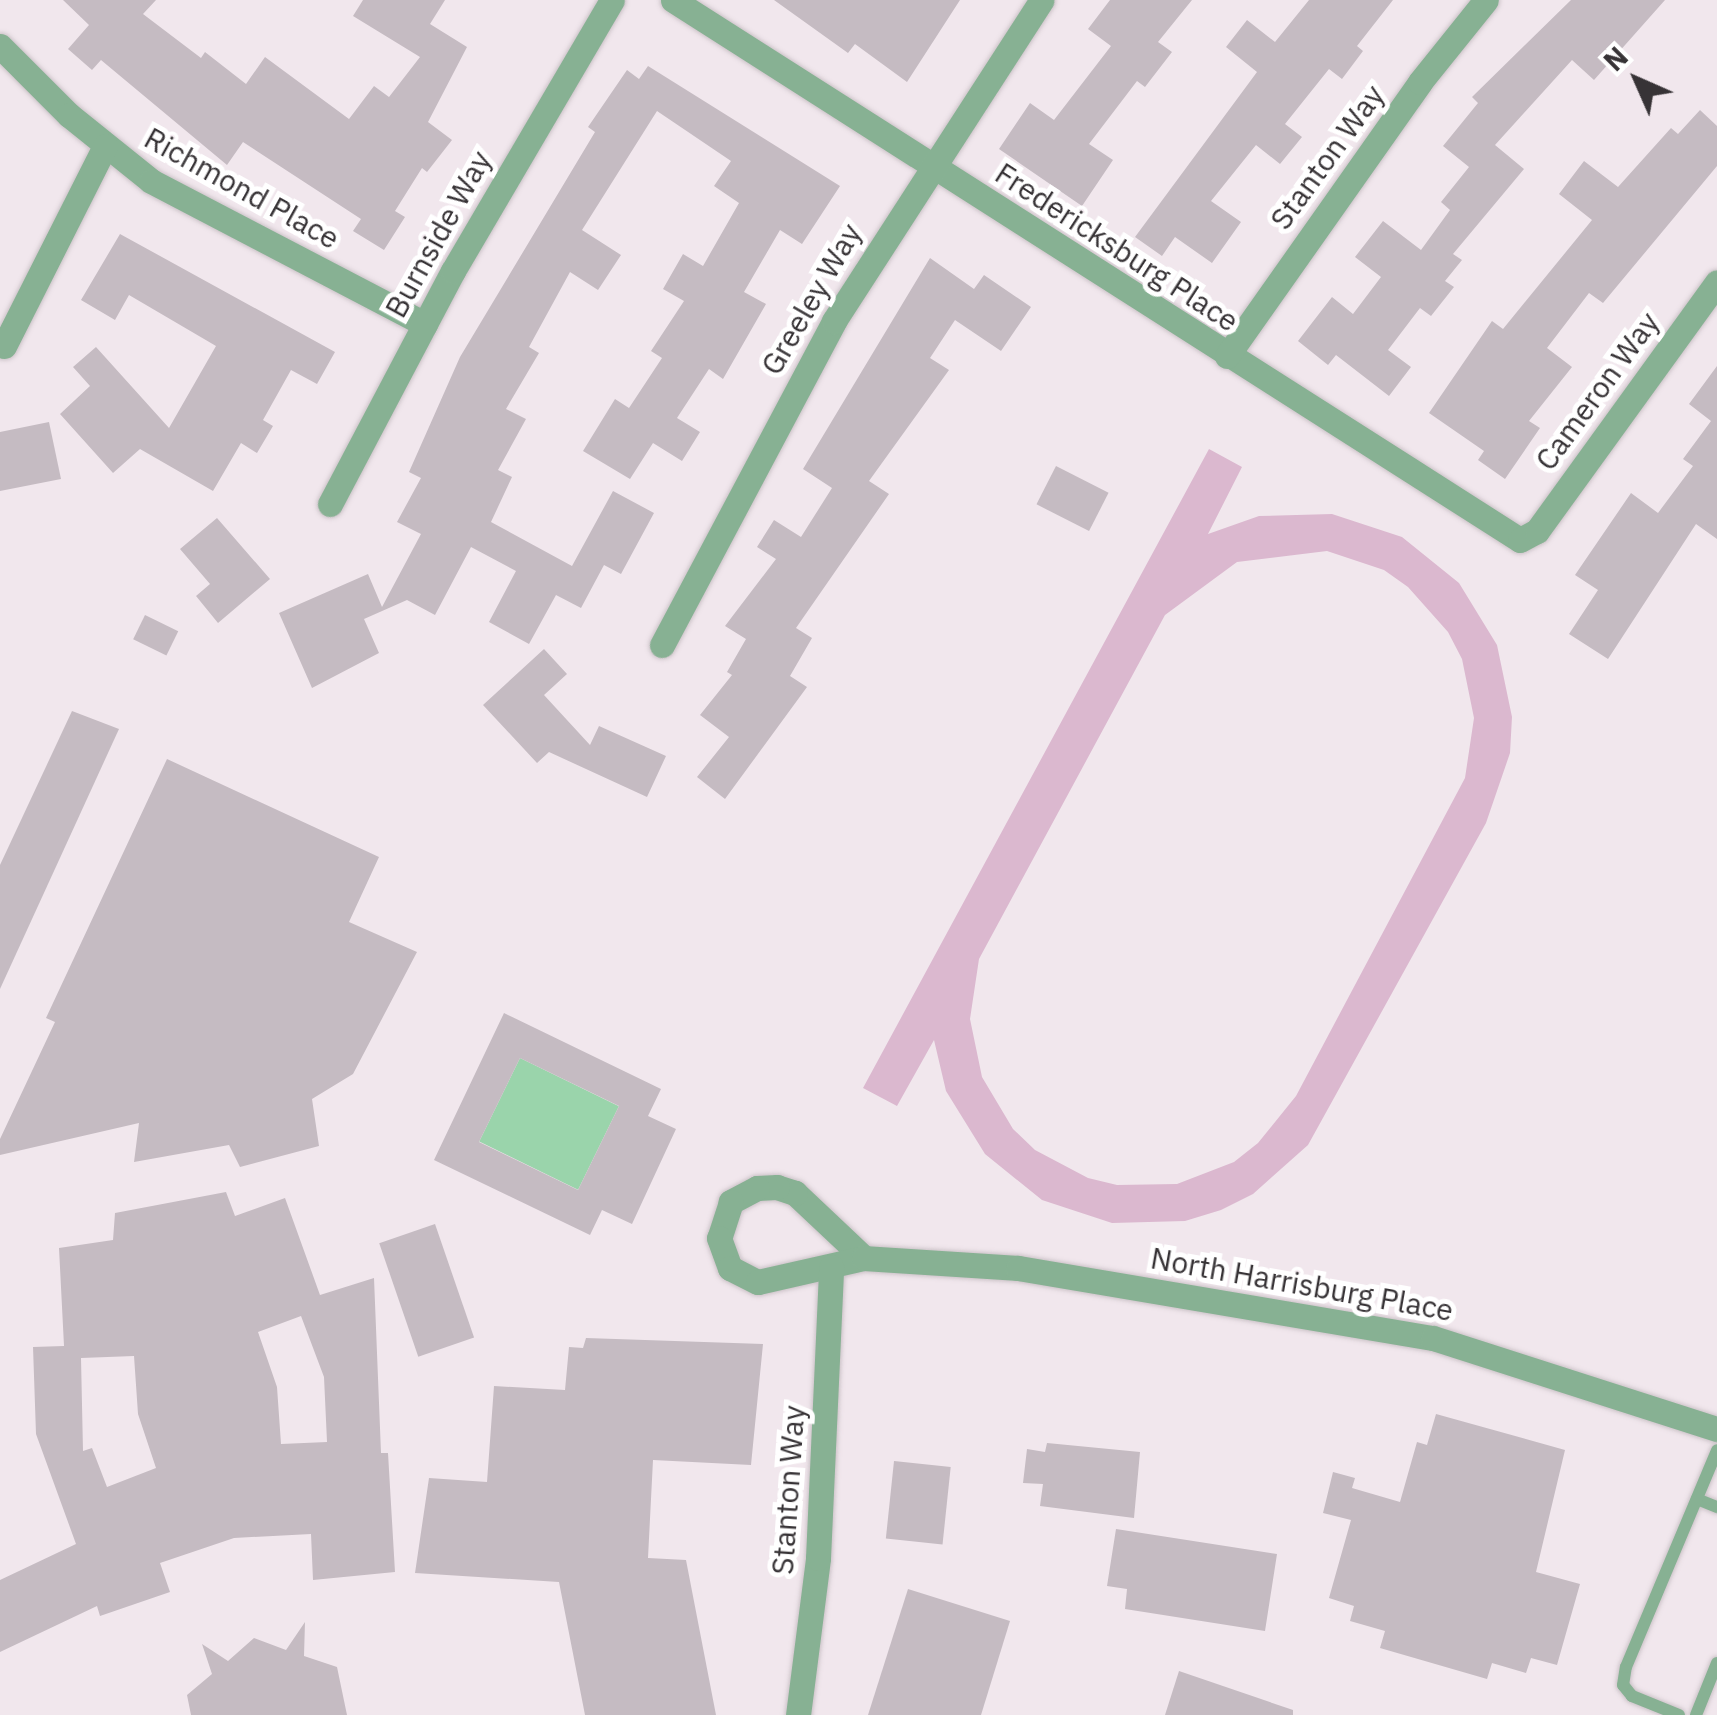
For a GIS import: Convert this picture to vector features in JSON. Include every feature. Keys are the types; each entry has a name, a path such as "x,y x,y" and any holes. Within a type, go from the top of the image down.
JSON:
{"street":[{"name":"Burnside Way","path":"330,504 425,324 612,0"},
{"name":"Fredericksburg Place","path":"673,0 1509,536 1530,537"},
{"name":"Greeley Way","path":"662,645 834,321 929,166 1042,0"},
{"name":"Stanton Way","path":"1228,356 1420,82 1486,0"},
{"name":"Richmond Place","path":"0,46 105,146 151,181 425,324"},
{"path":"4,346 105,146"},
{"name":"Cameron Way","path":"1530,537 1717,282"},
{"name":"North Harrisburg Place","path":"864,1258 795,1193 757,1188 731,1202 719,1238 730,1268 758,1282 864,1258 1018,1268 1433,1338 1717,1429"},
{"name":"Stanton Way","path":"798,1715 818,1558 830,1268"}],"lane":[{"path":"1679,1715 1632,1696 1624,1685 1717,1450"},
{"path":"1697,1499 1717,1507"},
{"path":"1696,1715 1717,1663"}],"shaded area":[{"path":"1209,449 1242,467 1208,534 1259,516 1332,514 1402,537 1459,583 1497,645 1512,717 1510,753 1486,823 1308,1145 1253,1194 1221,1210 1185,1221 1112,1223 1042,1200 985,1154 946,1091 934,1040 897,1106 863,1088","holes":["1327,551 1384,570 1408,587 1448,632 1462,659 1474,718 1465,778 1296,1096 1258,1143 1234,1162 1177,1184 1117,1185 1088,1178 1035,1150 1013,1129 982,1077 970,1019 979,959 1165,615 1237,562"]},
{"path":"520,1058 619,1106 578,1190 479,1142"}],"building":[{"path":"63,0 156,0 143,14 201,58 205,52 246,84 265,57 349,119 374,86 389,97 420,57 353,16 363,0 445,0 430,24 467,47 428,122 452,140 427,172 422,168 395,211 405,217 384,250 353,231 361,219 243,142 227,165 101,60 92,70 68,49 89,25"},
{"path":"774,0 960,0 907,82 855,44 848,53"},
{"path":"1110,0 1192,0 1158,42 1172,52 1145,87 1137,81 1089,144 1113,160 1082,206 999,149 1030,103 1054,120 1111,46 1088,29"},
{"path":"1309,0 1393,0 1357,46 1363,51 1342,79 1329,69 1285,124 1302,137 1280,164 1256,145 1211,201 1241,222 1212,263 1175,237 1162,256 1135,237 1257,72 1226,47 1247,20 1275,42"},
{"path":"1571,0 1665,0 1594,80 1572,60 1495,145 1524,169 1453,254 1462,260 1445,281 1454,287 1431,316 1420,308 1388,350 1411,367 1389,396 1336,355 1328,365 1298,341 1332,297 1353,314 1381,277 1355,257 1383,221 1421,250 1450,210 1441,202 1469,167 1443,146 1478,103 1472,97"},
{"path":"648,66 840,186 802,244 780,230 744,292 766,304 723,379 709,369 677,418 700,432 682,461 653,443 630,479 583,451 615,399 629,408 662,358 651,351 684,301 663,289 683,254 703,266 739,203 714,186 731,161 657,111 582,230 621,255 598,290 570,272 529,347 539,353 506,409 526,419 498,470 512,477 491,522 572,566 613,491 654,513 621,574 604,565 581,608 556,595 529,644 489,622 516,571 471,547 435,615 407,600 364,619 379,653 312,688 279,613 368,574 382,607 421,534 397,522 421,478 409,472 460,357 595,132 588,127 627,70 639,79"},
{"path":"1700,110 1717,126 1717,166 1603,303 1589,293 1547,348 1572,367 1529,421 1540,428 1505,479 1478,460 1484,451 1429,413 1492,321 1503,329 1592,220 1559,194 1584,161 1618,187 1671,128 1678,134"},
{"path":"120,234 335,352 317,384 291,370 263,420 273,426 257,453 241,443 213,491 140,449 113,473 60,414 90,386 73,367 96,347 169,428 216,346 129,295 115,320 81,300"},
{"path":"930,258 974,289 984,275 1031,307 1001,351 955,320 930,358 949,370 869,481 889,494 796,628 812,638 790,676 807,687 725,799 697,777 729,737 700,715 732,675 727,672 746,639 725,626 776,559 757,547 774,520 801,537 832,488 803,469"},
{"path":"1717,366 1717,539 1696,524 1608,659 1569,634 1598,590 1575,575 1631,493 1658,513 1693,466 1683,459 1711,421 1689,404"},
{"path":"49,422 61,479 0,491 0,432"},
{"path":"1056,466 1109,493 1089,531 1036,504"},
{"path":"217,518 270,579 218,623 196,596 210,584 180,549"},
{"path":"145,615 178,631 166,655 133,639"},
{"path":"544,649 567,674 544,695 590,745 599,726 666,756 647,797 549,752 537,763 483,705"},
{"path":"72,711 119,729 0,989 0,865"},
{"path":"167,759 379,857 349,922 417,952 353,1074 312,1099 319,1146 240,1167 229,1145 134,1162 139,1123 0,1155 0,1139 55,1022 46,1018"},
{"path":"504,1013 661,1089 648,1116 676,1129 632,1224 602,1210 590,1235 434,1160","holes":["520,1058 619,1106 578,1190 479,1142"]},
{"path":"226,1192 235,1216 285,1198 320,1295 374,1278 381,1453 388,1453 395,1572 313,1580 311,1534 234,1538 160,1563 170,1592 100,1616 97,1606 0,1652 0,1580 76,1544 36,1434 33,1347 64,1346 59,1248 113,1240 115,1213","holes":["301,1316 324,1377 327,1442 281,1444 277,1387 258,1332","134,1356 138,1414 156,1468 107,1487 92,1448 83,1451 81,1358"]},
{"path":"435,1224 474,1337 418,1357 379,1243"},
{"path":"586,1338 763,1344 751,1465 653,1460 648,1558 686,1560 716,1715 585,1715 559,1582 415,1573 429,1478 487,1482 494,1386 565,1390 569,1347 583,1348"},
{"path":"1436,1414 1565,1450 1536,1572 1580,1584 1557,1665 1531,1658 1526,1673 1492,1663 1487,1679 1380,1648 1385,1631 1350,1621 1354,1606 1329,1598 1351,1520 1323,1513 1333,1472 1355,1478 1352,1488 1400,1502 1417,1442 1427,1445"},
{"path":"1047,1443 1140,1452 1134,1518 1040,1506 1043,1484 1023,1483 1027,1449 1045,1452"},
{"path":"894,1461 951,1467 943,1545 886,1539"},
{"path":"1116,1529 1277,1554 1265,1631 1125,1609 1127,1589 1107,1586"},
{"path":"908,1589 1010,1621 981,1715 868,1715"},
{"path":"305,1622 304,1656 337,1667 347,1715 191,1715 187,1695 212,1674 202,1644 228,1661 254,1638 286,1650"},
{"path":"1179,1671 1293,1710 1293,1715 1165,1715"}]}
